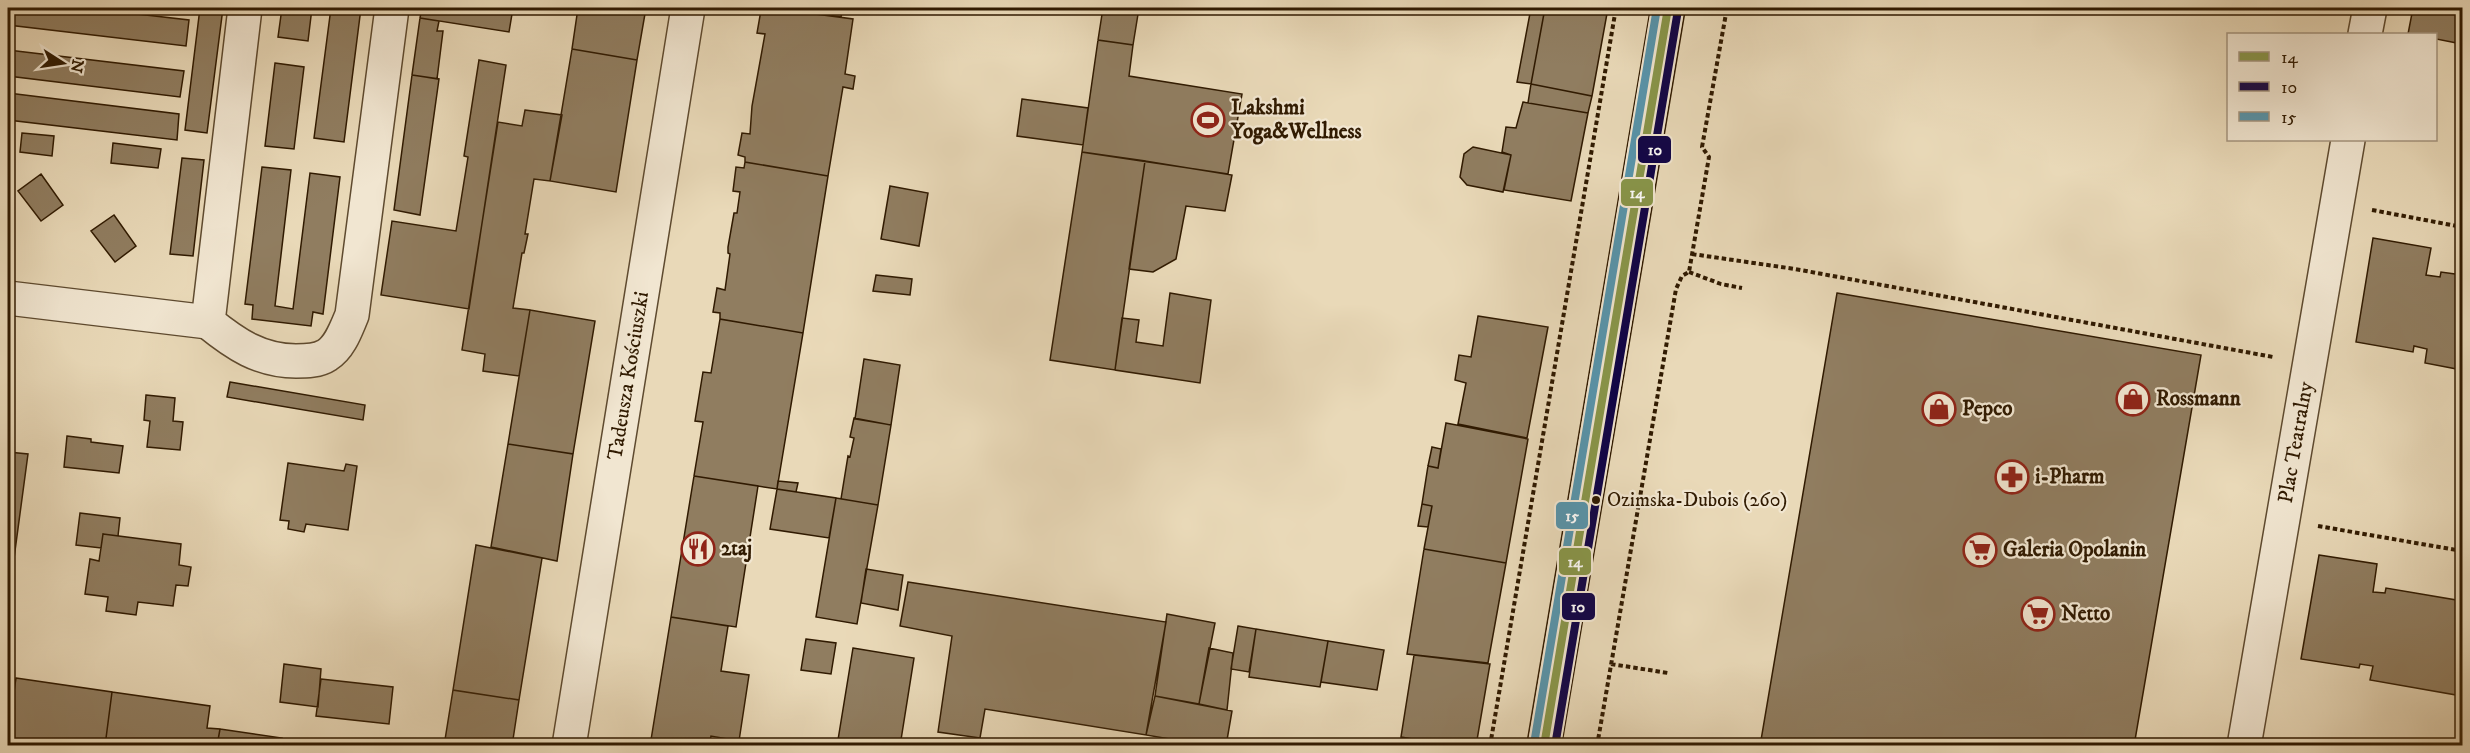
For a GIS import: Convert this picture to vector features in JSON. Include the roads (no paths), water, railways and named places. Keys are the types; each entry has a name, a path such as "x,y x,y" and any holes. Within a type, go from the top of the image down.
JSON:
{"main road":[{"path":"1544,746 1668,8"}],"street":[{"path":"208,322 245,8"},
{"path":"8,298 208,322 243,348 263,357 288,361 311,361 328,355 343,337 352,315 392,8"},
{"name":"Tadeusza Kościuszki","path":"569,746 688,8"},
{"path":"2365,33 2370,8"},
{"name":"Plac Teatralny","path":"2244,746 2348,141"}],"place":[{"name":"Lakshmi Yoga&Wellness","path":"1208,120"},
{"name":"Rossmann","path":"2133,399"},
{"name":"Pepco","path":"1939,409"},
{"name":"i-Pharm","path":"2012,477"},
{"name":"Ozimska-Dubois (260)","path":"1596,500"},
{"name":"2taj","path":"698,549"},
{"name":"Galeria Opolanin","path":"1980,550"},
{"name":"Netto","path":"2038,614"}]}
